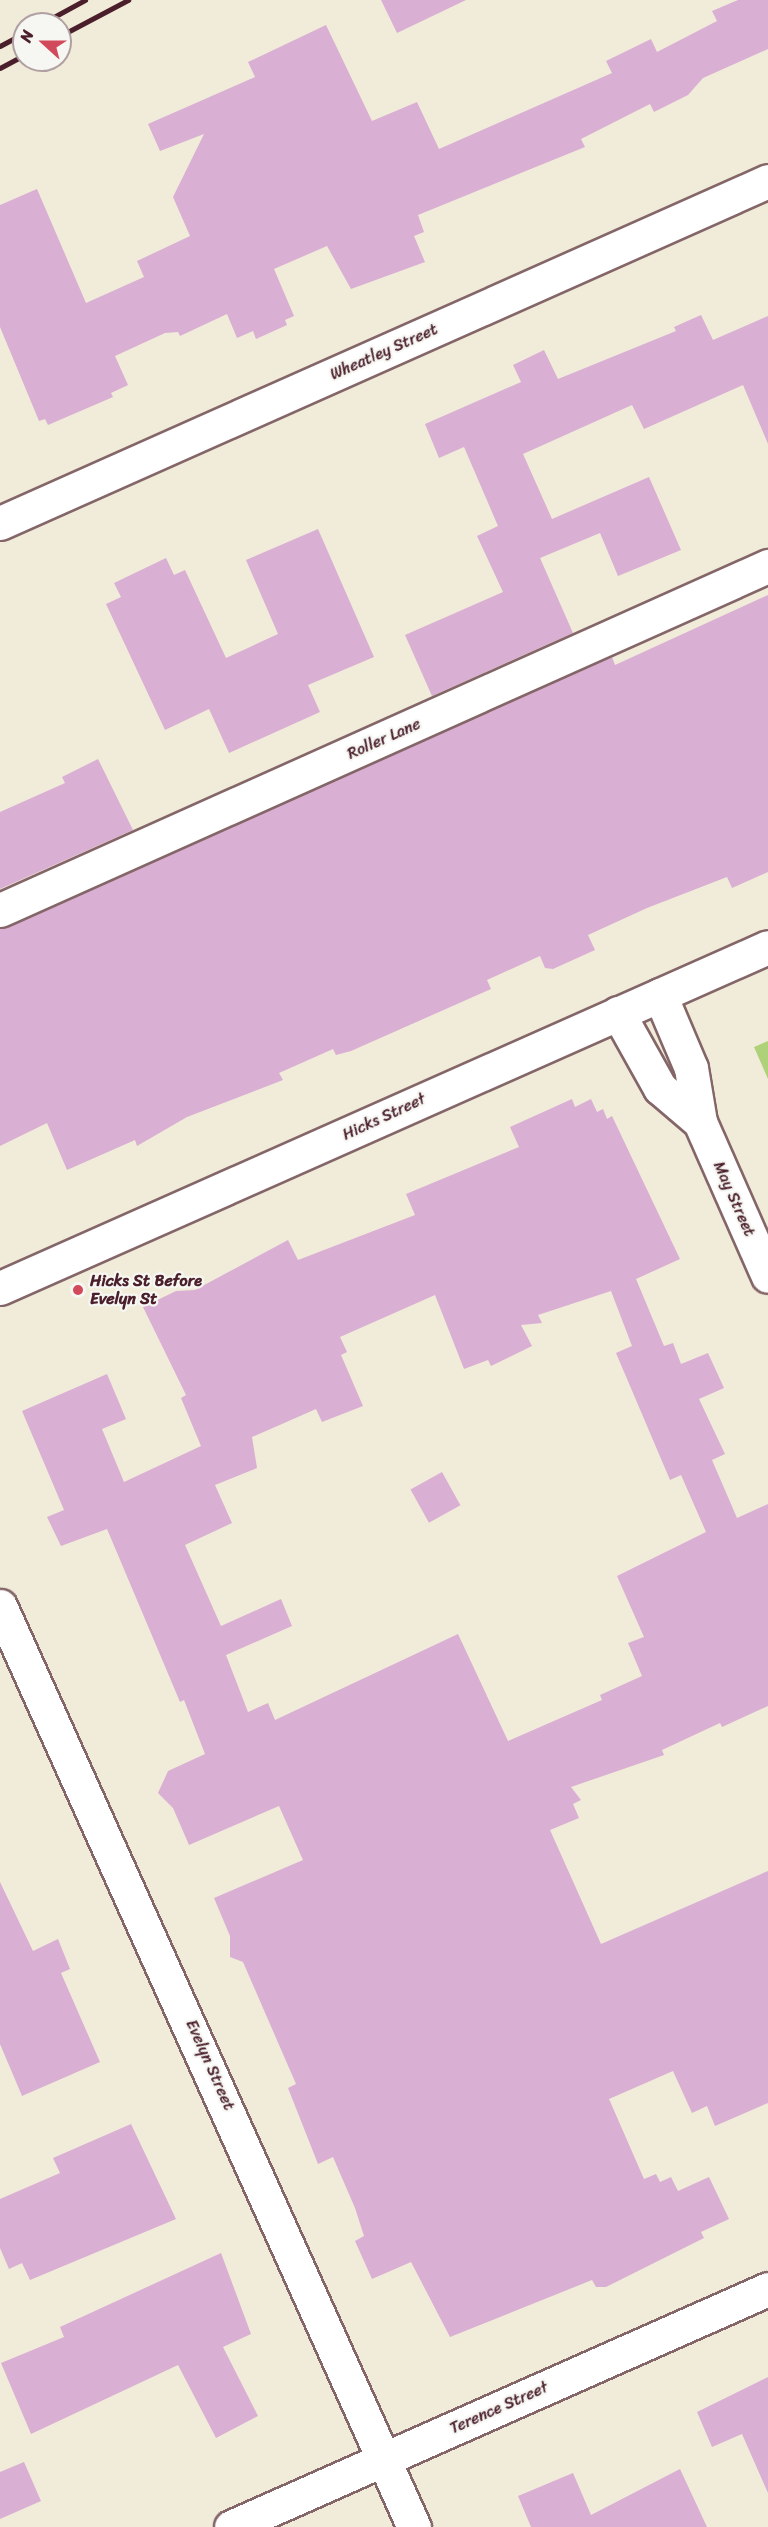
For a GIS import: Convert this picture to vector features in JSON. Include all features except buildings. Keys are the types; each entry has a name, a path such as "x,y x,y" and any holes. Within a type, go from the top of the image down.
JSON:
{"street":[{"name":"Wheatley Street","path":"0,523 768,181"},
{"name":"Roller Lane","path":"0,910 768,566"},
{"name":"Hicks Street","path":"0,1288 768,947"},
{"name":"May Street","path":"660,995 691,1068 700,1122 768,1276"},
{"name":"May Street","path":"618,1013 660,1088 700,1122"},
{"name":"Evelyn Street","path":"0,1606 414,2527"},
{"name":"Terence Street","path":"231,2527 768,2289"}],"green space":[{"path":"768,1041 768,1079 754,1047"}],"railway":[{"path":"63,12 85,0"},
{"path":"72,30 128,0"},
{"path":"0,46 12,40"},
{"path":"0,68 12,62"}],"place":[{"name":"Hicks St Before Evelyn St","path":"78,1290"}]}
